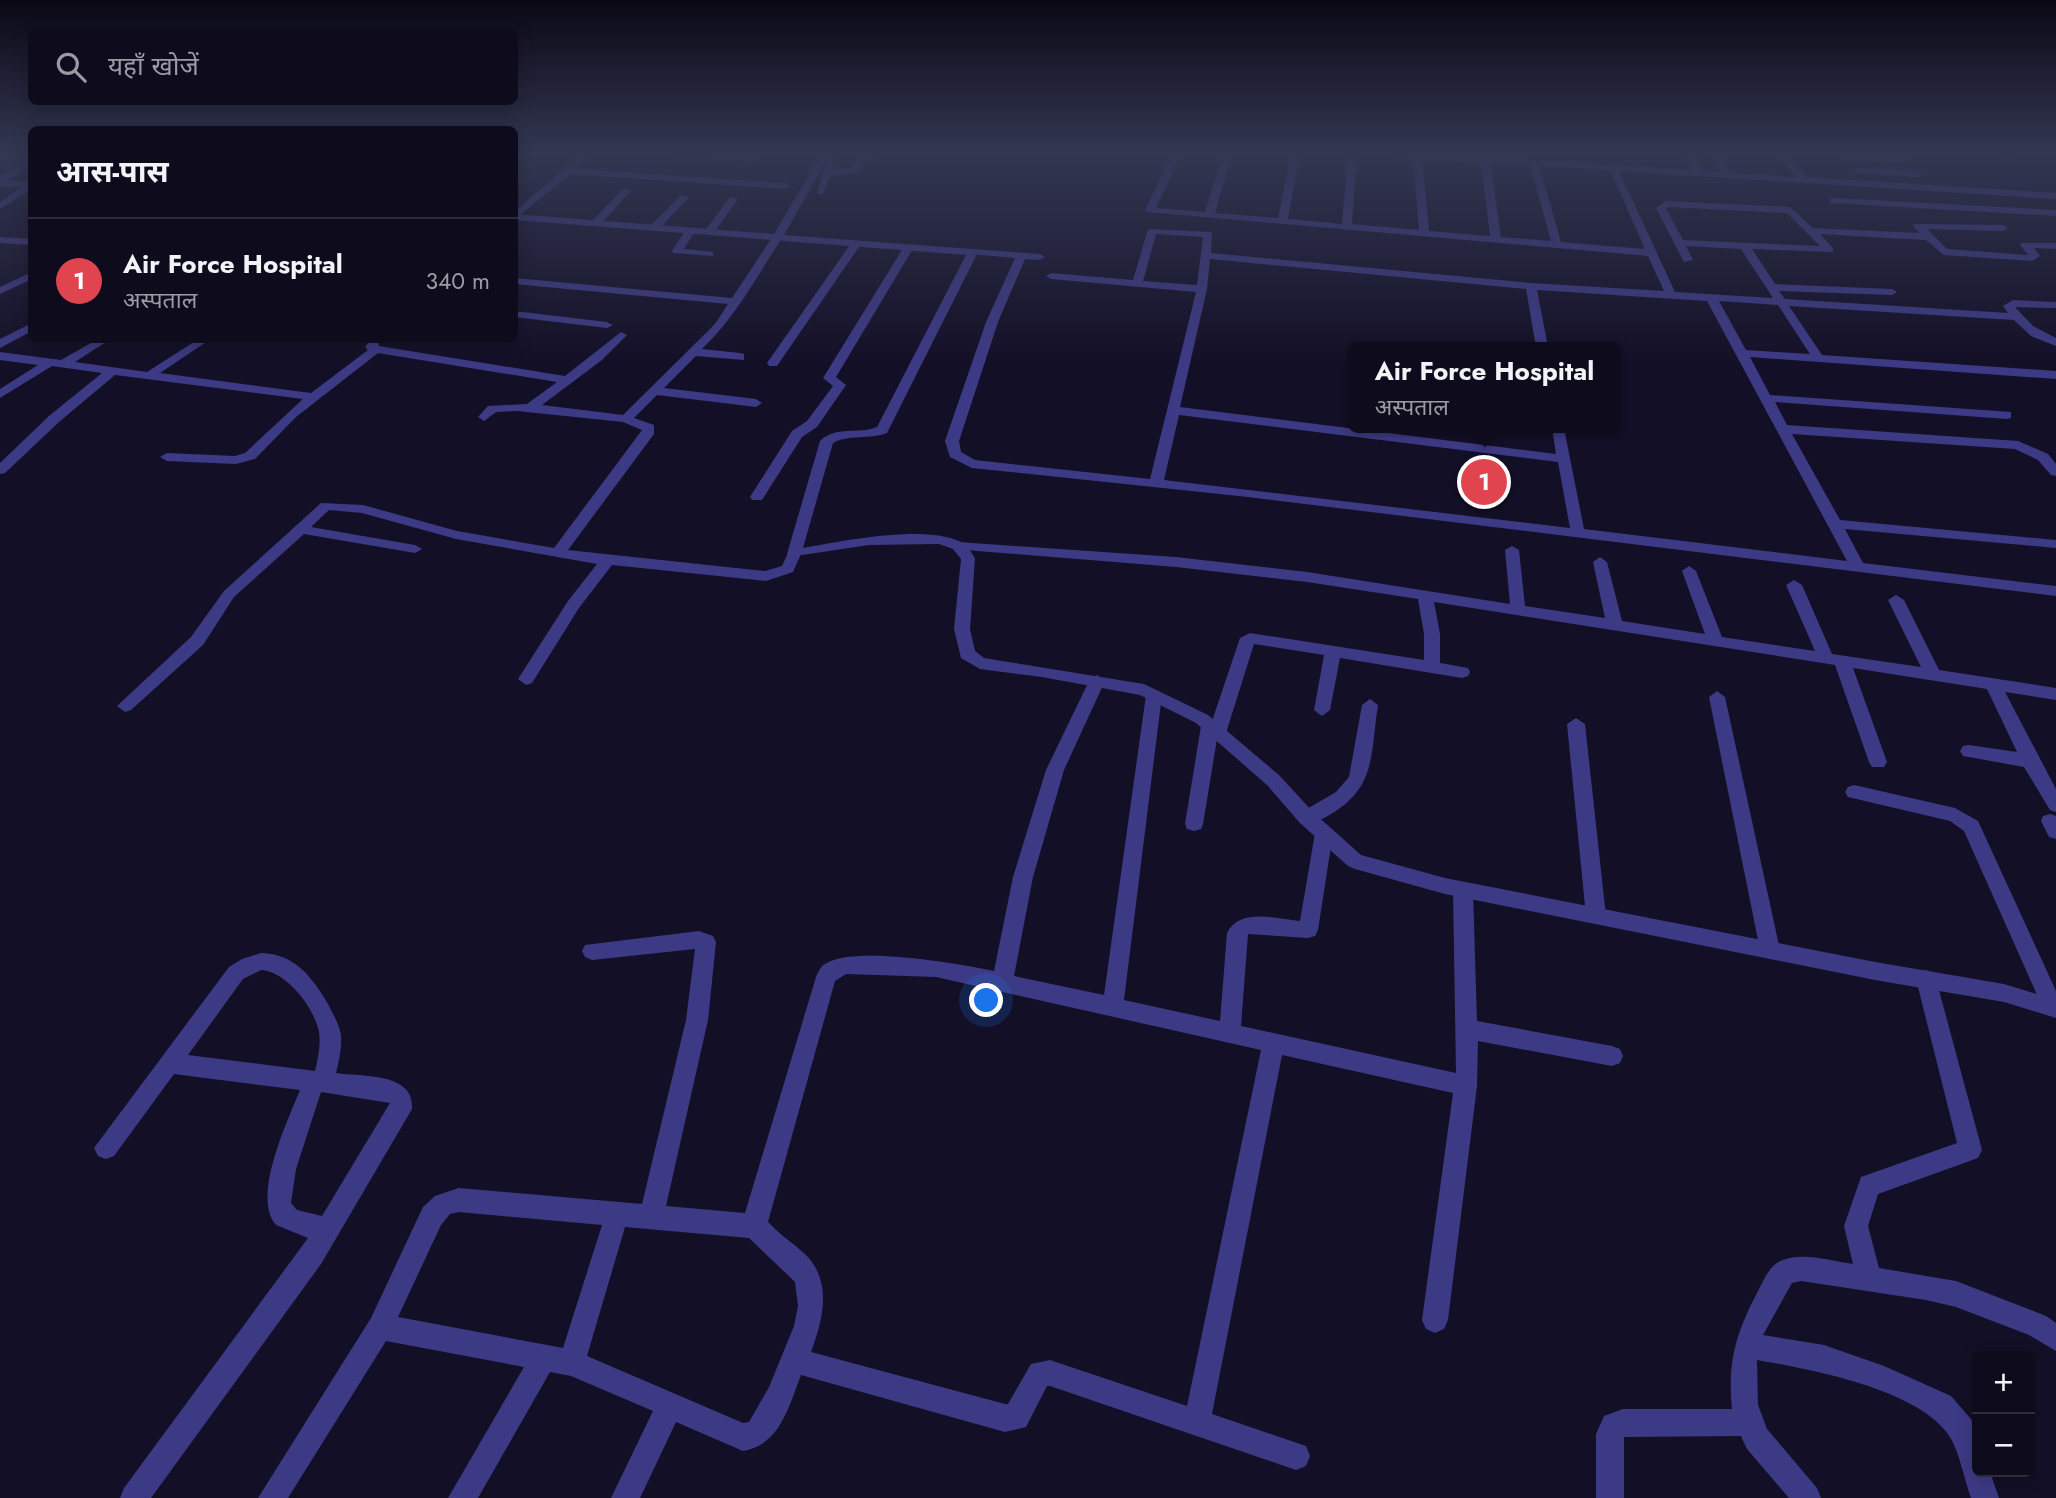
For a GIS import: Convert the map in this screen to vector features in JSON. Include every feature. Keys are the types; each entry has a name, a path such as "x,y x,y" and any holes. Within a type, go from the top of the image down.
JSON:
{"street":[{"path":"607,224 1040,257"},
{"path":"654,228 658,224"},
{"path":"709,232 715,224"},
{"path":"625,419 719,326 785,224"},
{"path":"1307,224 1650,253"},
{"path":"1423,224 1424,234"},
{"path":"1494,224 1496,240"},
{"path":"1551,224 1557,246"},
{"path":"1637,224 1671,297"},
{"path":"1669,224 1688,260"},
{"path":"1679,243 1829,250 1805,224"},
{"path":"2003,228 1919,225 1941,251 1948,253 2032,258 2035,256 2025,245 2056,246"},
{"path":"690,231 677,251 709,254"},
{"path":"1137,284 1152,231 1208,234 1202,289 1156,484"},
{"path":"1812,231 1929,237"},
{"path":"0,240 28,242"},
{"path":"773,363 856,244"},
{"path":"757,497 797,434 812,424 840,385 829,378 909,247"},
{"path":"1745,247 1819,359"},
{"path":"125,706 197,641 229,594 320,509 333,506 363,509 456,535 608,560 766,576 788,569 827,441 838,435 867,434 882,429 973,252"},
{"path":"1021,256 987,335 952,441 955,454 962,460 986,466 1578,533 2056,591"},
{"path":"1207,256 1671,297 2016,317"},
{"path":"1051,276 1202,289"},
{"path":"0,291 28,277"},
{"path":"518,281 737,302"},
{"path":"1531,286 1541,342"},
{"path":"1772,287 1892,292"},
{"path":"1712,299 1858,567"},
{"path":"2056,305 2010,303 2016,317 2042,338 2056,342"},
{"path":"518,314 607,324"},
{"path":"0,344 28,328"},
{"path":"528,409 568,380 621,335"},
{"path":"0,394 97,343"},
{"path":"148,376 199,343"},
{"path":"167,457 245,458 377,344 568,380"},
{"path":"694,352 740,357"},
{"path":"1741,353 2056,375"},
{"path":"0,356 313,397"},
{"path":"0,470 54,419 112,371"},
{"path":"654,391 756,403"},
{"path":"1765,398 2007,415"},
{"path":"484,417 496,408 528,409 625,419 649,428 648,434 558,553"},
{"path":"1173,410 1348,432"},
{"path":"1782,429 2018,446 2036,451 2055,470"},
{"path":"1357,433 1564,459"},
{"path":"1559,433 1578,533"},
{"path":"0,452 17,454"},
{"path":"1834,524 2056,544"},
{"path":"299,529 415,550"},
{"path":"794,554 869,541 940,540 958,545 1189,564 1307,577 2056,694"},
{"path":"958,545 968,558 962,629 967,654 980,663 1144,690 1202,719 1273,780 1307,818 1355,861 1463,890 2004,993 2054,1008"},
{"path":"1513,550 1518,611"},
{"path":"526,680 573,605 608,560"},
{"path":"1600,562 1615,626"},
{"path":"1689,571 1716,641"},
{"path":"1794,585 1834,659 1878,762"},
{"path":"1425,596 1432,634 1432,667"},
{"path":"1896,600 1933,675"},
{"path":"1194,824 1213,730 1246,642 1250,638 1462,672"},
{"path":"1322,710 1333,650"},
{"path":"1002,982 1023,877 1055,770 1097,681"},
{"path":"1993,684 2054,819"},
{"path":"1113,1005 1154,695"},
{"path":"1717,697 1770,950"},
{"path":"1307,818 1338,801 1353,787 1370,705"},
{"path":"1576,724 1596,916"},
{"path":"1969,751 2030,761"},
{"path":"1854,792 1955,815 1971,826 2054,1008"},
{"path":"1230,1031 1237,933 1248,926 1307,930 1324,833"},
{"path":"1435,1320 1457,1135 1466,1086 1463,890"},
{"path":"592,951 699,940 706,942 697,1020 651,1217"},
{"path":"106,1148 236,973 258,962 275,963 299,975 330,1035 329,1049 319,1082 288,1151 278,1203 281,1213 289,1219 327,1230"},
{"path":"380,1327 572,1363 743,1437 758,1434 767,1423 810,1316 811,1295 805,1275 794,1261 762,1237 755,1226 826,977 832,970 846,965 936,968 1230,1031 1466,1086"},
{"path":"1870,1279 1856,1226 1868,1185 1970,1150 1926,979"},
{"path":"1467,1029 1612,1056"},
{"path":"1198,1423 1274,1041"},
{"path":"134,1498 303,1266 401,1109 402,1098 393,1091 171,1063"},
{"path":"272,1498 380,1327 432,1216 443,1204 459,1200 755,1226"},
{"path":"572,1363 617,1214"},
{"path":"1807,1498 1758,1439 1748,1422 1744,1362 1747,1345 1772,1291 1786,1271 1801,1269 1956,1294 2037,1325 2056,1338"},
{"path":"1747,1345 1824,1358 1884,1379 1941,1406 1961,1429 1985,1498"},
{"path":"462,1498 544,1358"},
{"path":"793,1360 1005,1418 1016,1417 1040,1374 1050,1373 1296,1456"},
{"path":"625,1498 670,1405"},
{"path":"1610,1498 1610,1434 1614,1426 1623,1423 1748,1422"}],"place":[{"name":"Air Force Hospital","path":"1484,482"}]}
